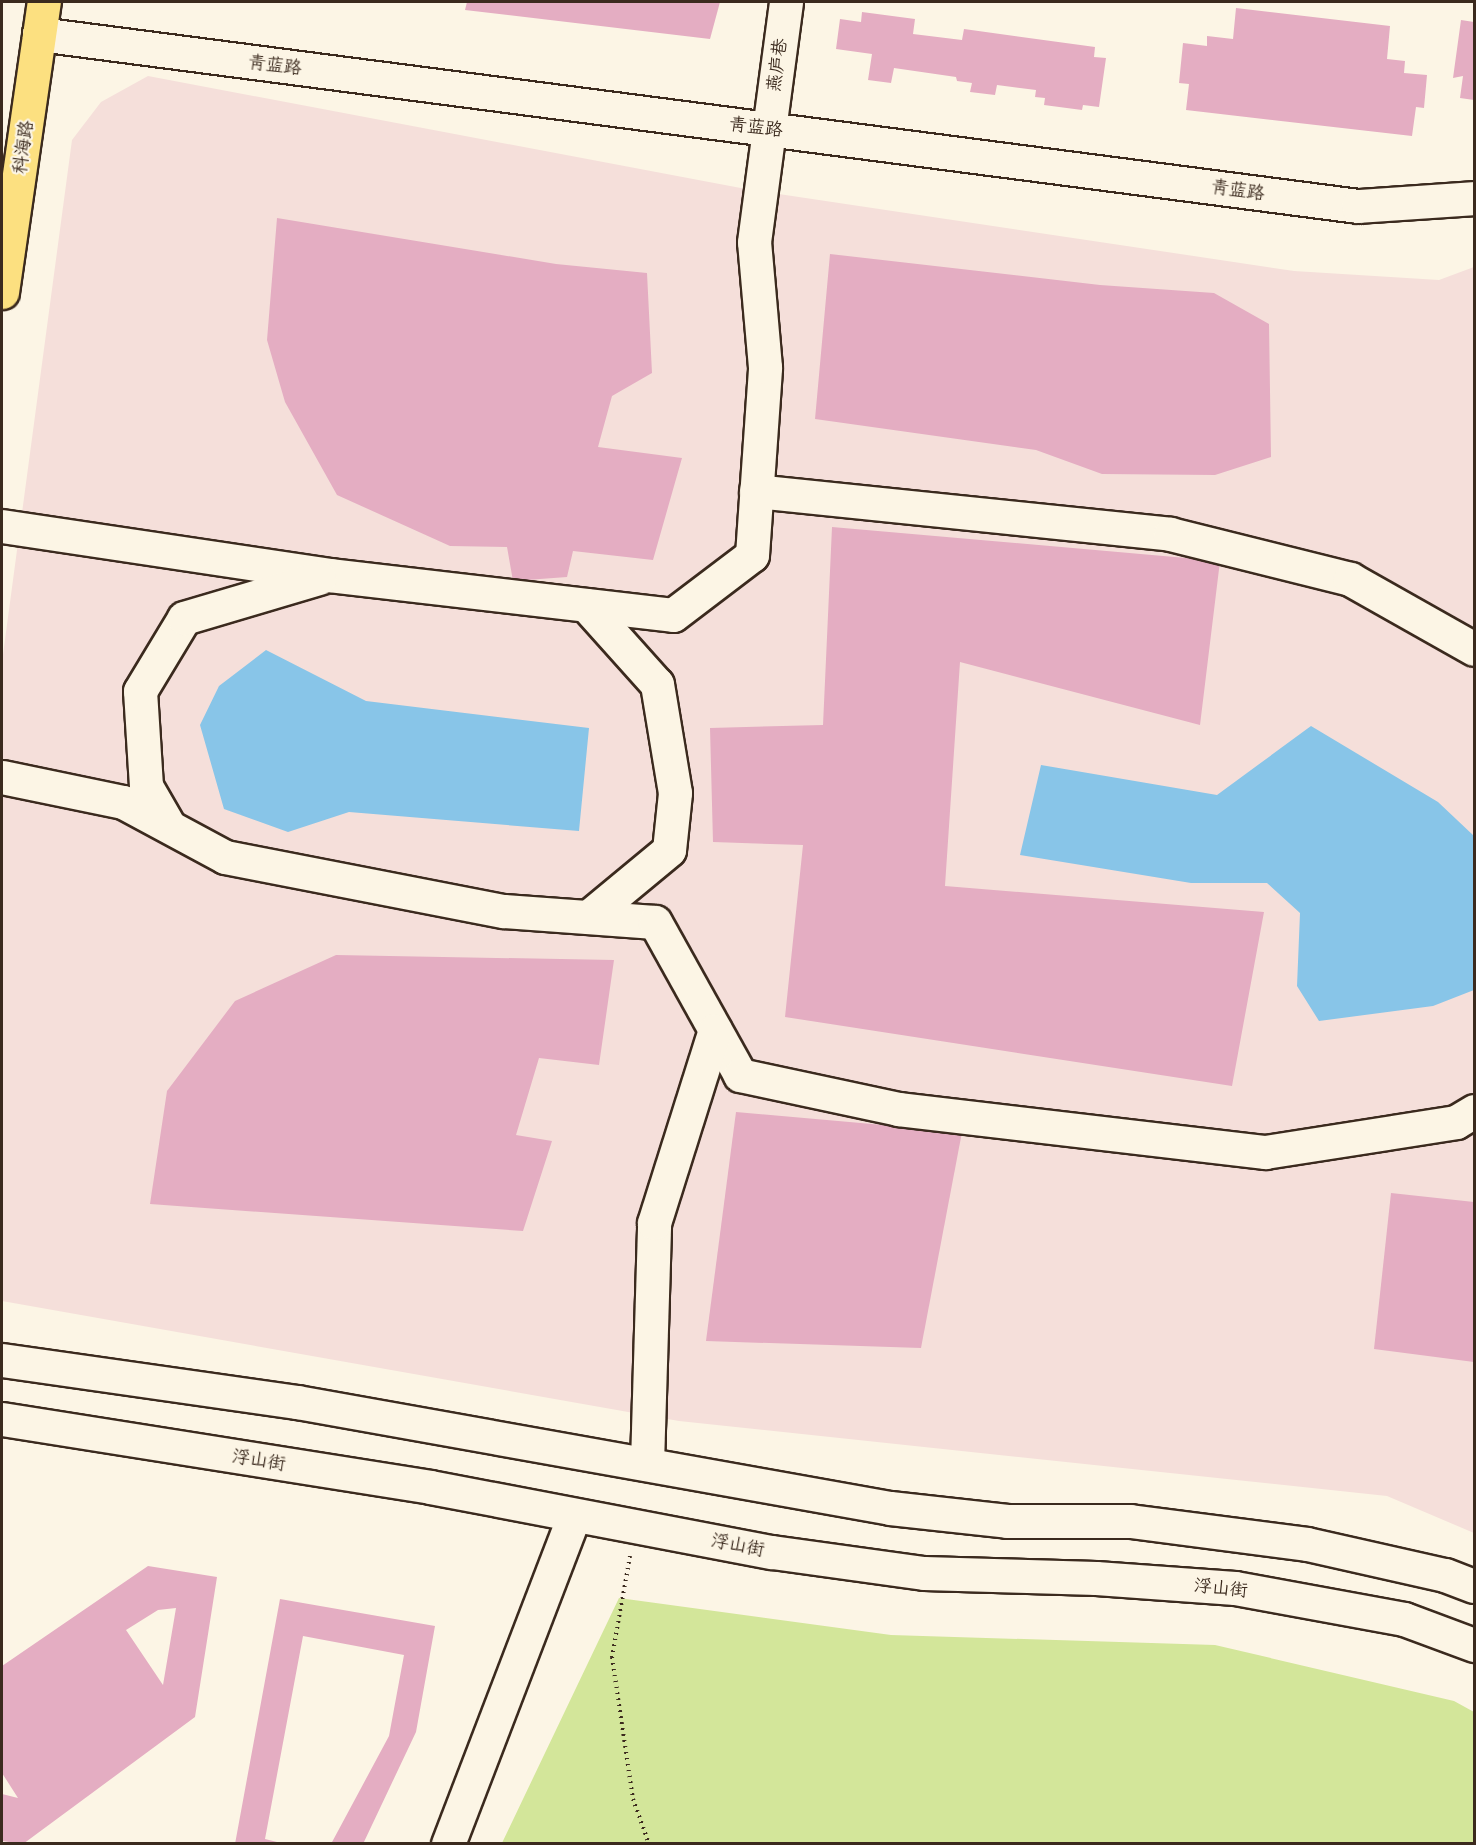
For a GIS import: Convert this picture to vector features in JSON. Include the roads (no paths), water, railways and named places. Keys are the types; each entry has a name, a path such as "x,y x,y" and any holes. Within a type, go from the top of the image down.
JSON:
{"highway":[{"name":"科海路","path":"2,292 44,2"}],"street":[{"name":"燕庐巷","path":"2,526 329,575 673,615 752,555 765,367 754,242 786,2"},
{"name":"青蓝路","path":"39,34 1358,206 1474,198"},
{"path":"756,491 1170,534 1350,579 1474,649"},
{"path":"169,826 146,786 140,691 184,618 329,575"},
{"path":"586,605 657,684 675,793 669,850 588,917"},
{"path":"2,777 123,802 225,857 504,911 655,922 740,1075 898,1108 1265,1152 1456,1122 1474,1111"},
{"path":"647,1464 654,1223 715,1030"},
{"path":"2,1360 297,1402 890,1508 1007,1521 1130,1521 1307,1544 1444,1575 1474,1586"},
{"name":"浮山街","path":"2,1419 430,1487 772,1552 924,1573 1096,1578 1235,1588 1404,1619 1474,1645"},
{"path":"448,1844 574,1515"}],"water":[{"path":"266,650 366,701 589,728 579,831 349,812 288,832 224,809 200,725 219,686"},
{"path":"1311,726 1438,802 1474,836 1474,990 1433,1006 1319,1021 1297,986 1300,913 1267,883 1191,883 1020,855 1041,765 1217,795"}]}
